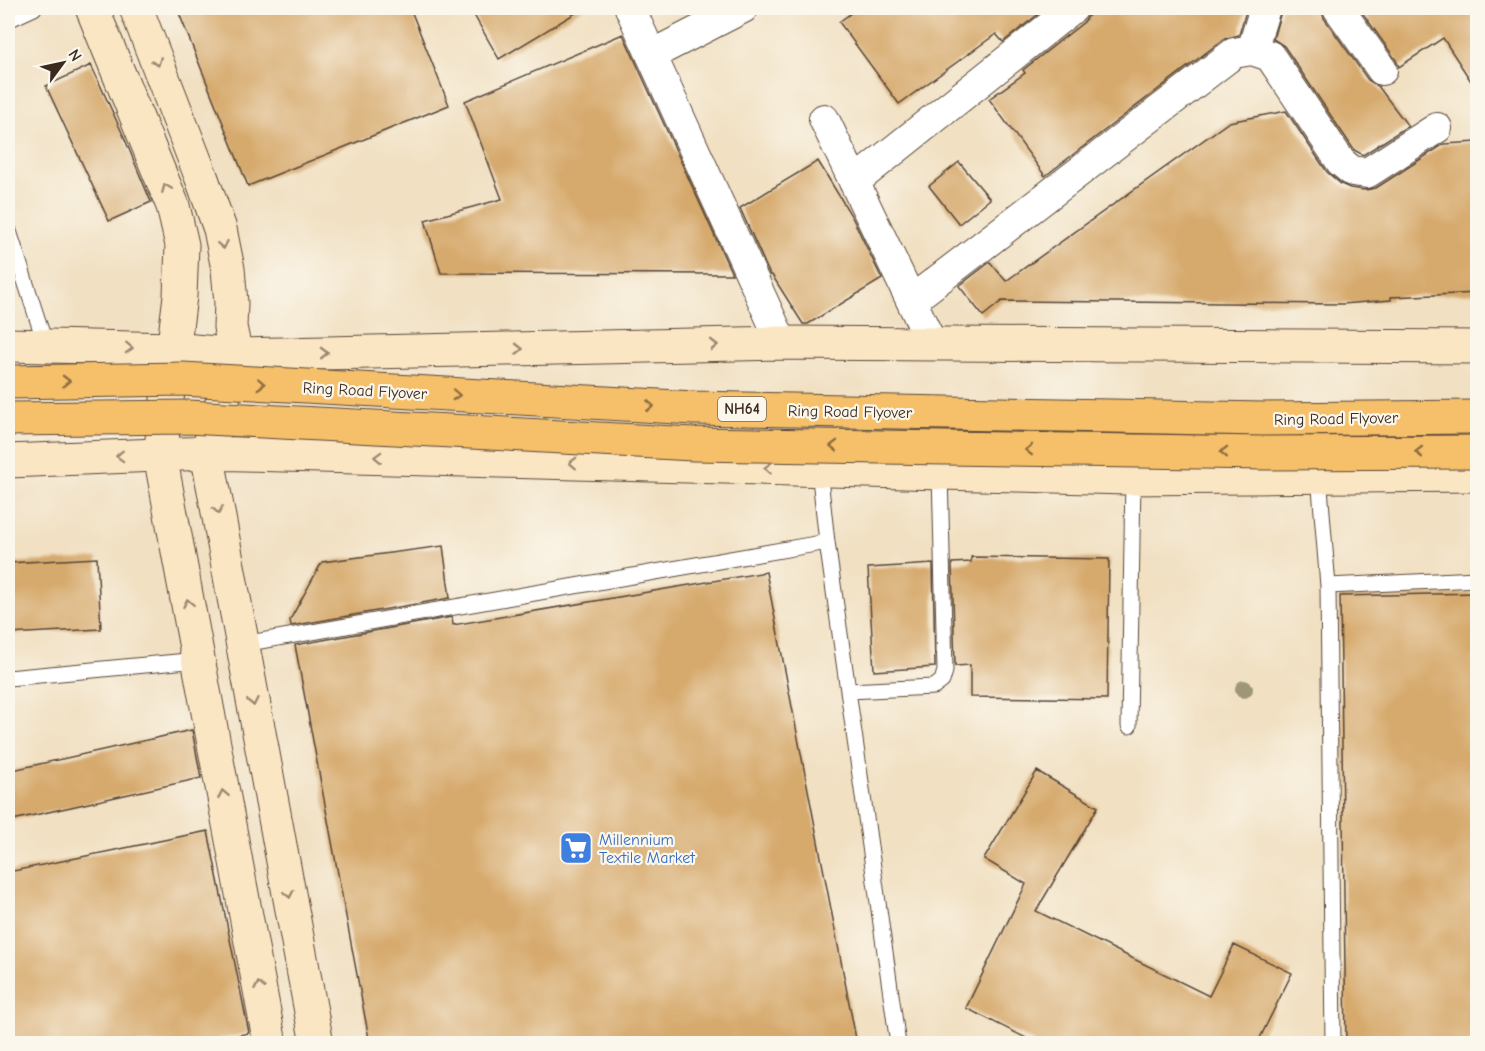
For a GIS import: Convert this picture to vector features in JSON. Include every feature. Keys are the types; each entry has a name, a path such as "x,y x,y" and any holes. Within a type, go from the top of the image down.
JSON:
{"highway":[{"name":"Ring Road Flyover","path":"8,382 183,379 705,408 1264,419 1478,417"},
{"name":"Ring Road Flyover","path":"8,419 188,417 693,444 1217,452 1478,452"}],"street":[{"path":"92,8 174,206 182,245 180,296 160,455 270,1044"},
{"path":"136,8 220,229 228,269 231,303 230,327 236,355 207,453 317,1044"},
{"path":"630,8 782,343"},
{"path":"651,55 743,8"},
{"path":"854,182 1073,8"},
{"path":"1252,50 1264,8"},
{"path":"1338,8 1382,70"},
{"path":"912,300 1234,53 1252,50 1270,56 1341,162 1352,171 1367,173 1437,128"},
{"path":"824,119 932,344"},
{"path":"8,345 173,349 236,355 782,343 1478,347"},
{"path":"8,461 207,453 1133,478 1478,475"}],"lane":[{"path":"8,20 34,8"},
{"path":"8,228 46,345"},
{"path":"819,469 827,542 898,1044"},
{"path":"848,691 934,687 942,681 945,671 940,473"},
{"path":"1319,476 1328,586 1333,1044"},
{"path":"1129,726 1133,478"},
{"path":"243,644 827,542"},
{"path":"1328,586 1478,579"},
{"path":"8,678 198,660"}],"building":[{"path":"177,8 410,8 449,105 248,186"},
{"path":"470,8 584,8 499,59"},
{"path":"858,8 1046,8 1003,42 996,34 899,104 839,22"},
{"path":"1090,8 1247,8 1239,35 1224,39 1045,176 989,99 1025,73 1023,70 1084,22 1089,15"},
{"path":"1282,8 1321,8 1324,18 1368,80 1378,86 1408,126 1363,155 1354,150 1284,46 1273,39"},
{"path":"1359,8 1478,8 1478,92 1443,38 1399,67"},
{"path":"623,34 732,274 441,273 425,220 502,199 465,101"},
{"path":"91,65 151,202 109,221 46,86"},
{"path":"1286,111 1327,172 1341,184 1350,188 1365,190 1376,188 1444,144 1478,142 1478,293 1391,297 1391,300 1342,304 1002,301 983,316 959,286 990,262 1006,281 1229,122"},
{"path":"818,161 852,217 882,279 808,324 803,324 770,275 740,208"},
{"path":"959,162 990,199 959,224 929,186"},
{"path":"443,546 450,598 291,626 290,620 322,562"},
{"path":"971,557 1109,559 1107,699 970,697 970,665 955,666 952,563 971,562"},
{"path":"97,558 101,629 8,634 8,563"},
{"path":"933,564 935,667 874,671 868,568"},
{"name":"Millennium Textile Market","path":"766,572 857,1044 370,1044 295,645 452,617 453,625"},
{"path":"1478,593 1478,1044 1346,1044 1340,596"},
{"path":"192,730 201,778 8,821 8,771"},
{"path":"1037,771 1098,807 1036,911 1209,996 1234,945 1292,973 1257,1044 1038,1044 966,1008 1026,884 984,859"},
{"path":"208,831 249,1033 198,1044 8,1044 8,872"}],"place":[{"name":"Millennium Textile Market","path":"576,848"}]}
